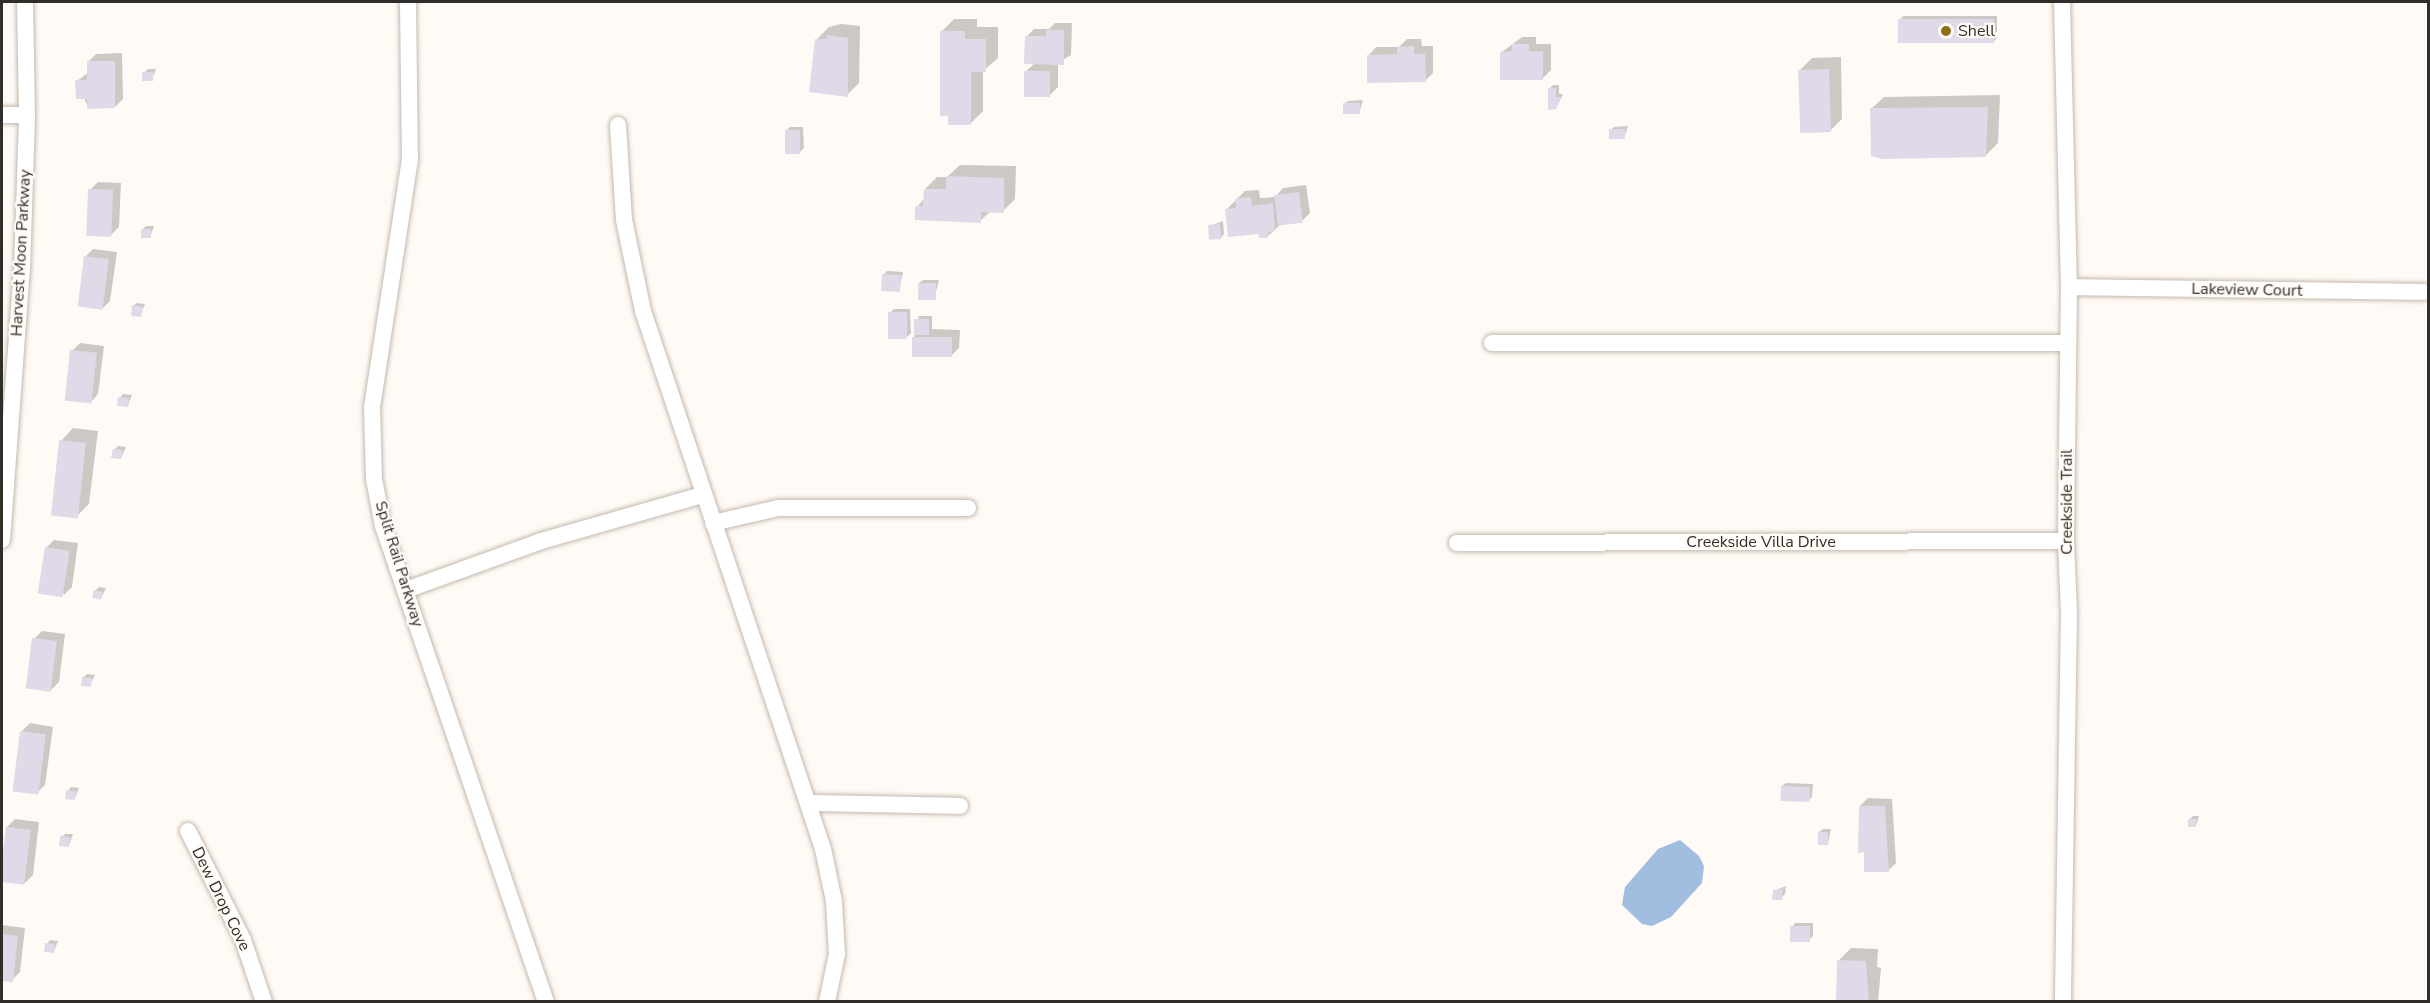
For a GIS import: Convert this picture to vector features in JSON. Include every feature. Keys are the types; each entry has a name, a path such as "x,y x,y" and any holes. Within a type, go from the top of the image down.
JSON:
{"street":[{"name":"Harvest Moon Parkway","path":"2,540 22,269 27,115 25,2"},
{"name":"Split Rail Parkway","path":"408,2 410,159 383,318 370,443 384,526 546,1002"},
{"name":"Creekside Trail","path":"2062,2 2069,288 2066,541 2069,613 2063,1002"},
{"path":"2,115 27,115"},
{"path":"618,125 631,262 643,311 702,495 809,803 834,901 837,954 827,1002"},
{"name":"Lakeview Court","path":"2069,288 2424,292"},
{"path":"1492,343 2067,343"},
{"path":"406,590 541,541 702,495"},
{"path":"713,523 778,508 968,508"},
{"name":"Creekside Villa Drive","path":"1457,543 2066,541"},
{"path":"809,803 960,806"},
{"name":"Dew Drop Cove","path":"188,831 243,940 264,1002"}],"water":[{"path":"1680,840 1699,856 1704,866 1702,883 1671,917 1652,926 1642,924 1622,905 1625,887 1658,849"}],"building":[{"name":"Shell","path":"1898,19 1994,19 1994,43 1898,43"},
{"path":"1046,30 1064,30 1064,65 1024,64 1025,36 1046,36"},
{"path":"940,31 965,31 965,39 986,39 986,72 971,72 971,125 948,125 948,116 940,116"},
{"path":"827,35 848,38 848,97 809,92 815,39 827,39"},
{"path":"1512,44 1529,44 1529,51 1543,51 1543,80 1500,80 1500,52 1512,51"},
{"path":"1414,46 1414,54 1425,54 1426,82 1367,83 1367,55 1397,54 1397,47"},
{"path":"87,61 115,61 115,108 87,109 87,99 76,99 75,80 87,80"},
{"path":"1829,69 1831,132 1800,133 1798,70"},
{"path":"1024,71 1050,71 1050,97 1024,97"},
{"path":"142,72 153,72 153,81 142,81"},
{"path":"1548,88 1556,88 1556,97 1561,97 1556,109 1548,110"},
{"path":"1343,103 1360,103 1360,114 1343,114"},
{"path":"1988,107 1986,157 1882,159 1871,156 1870,108"},
{"path":"1609,129 1625,129 1625,139 1609,139"},
{"path":"785,130 800,130 800,154 785,154"},
{"path":"946,176 1004,178 1004,213 981,212 981,223 915,220 915,206 923,206 924,189 946,189"},
{"path":"88,189 113,190 111,237 86,236"},
{"path":"1299,192 1303,223 1278,226 1274,195"},
{"path":"1251,197 1252,206 1273,203 1275,231 1268,232 1268,238 1259,238 1258,234 1228,237 1225,209 1236,208 1235,199"},
{"path":"1220,224 1221,239 1209,240 1208,225"},
{"path":"141,229 151,229 151,238 141,238"},
{"path":"84,256 109,259 103,310 78,307"},
{"path":"882,274 901,275 900,292 881,291"},
{"path":"918,283 936,283 936,300 918,300"},
{"path":"132,305 143,307 141,317 131,316"},
{"path":"888,312 907,312 907,339 888,339"},
{"path":"914,319 929,319 929,335 914,335"},
{"path":"912,337 952,337 952,357 912,357"},
{"path":"70,350 97,353 92,404 65,401"},
{"path":"118,397 129,398 128,407 117,406"},
{"path":"59,440 86,443 78,518 51,516"},
{"path":"113,449 123,450 121,459 111,458"},
{"path":"45,547 70,551 62,597 38,593"},
{"path":"94,590 103,592 101,600 92,598"},
{"path":"32,638 57,641 51,692 26,689"},
{"path":"82,677 92,678 91,687 81,686"},
{"path":"20,731 46,734 38,795 13,792"},
{"path":"1781,786 1810,787 1809,802 1780,801"},
{"path":"66,790 76,791 75,800 65,799"},
{"path":"1859,806 1885,806 1889,872 1864,872 1864,852 1858,853"},
{"path":"2188,819 2196,819 2196,827 2188,827"},
{"path":"6,827 31,830 24,885 2,882"},
{"path":"1818,832 1828,832 1828,845 1818,845"},
{"path":"60,836 70,837 69,847 59,846"},
{"path":"1783,889 1782,900 1772,900 1773,890"},
{"path":"1790,926 1810,926 1810,942 1790,942"},
{"path":"2,934 18,936 13,982 2,981"},
{"path":"45,943 55,944 54,953 44,952"},
{"path":"1837,960 1866,961 1869,1002 1836,1002"}],"place":[{"name":"Shell","path":"1946,31"}]}
